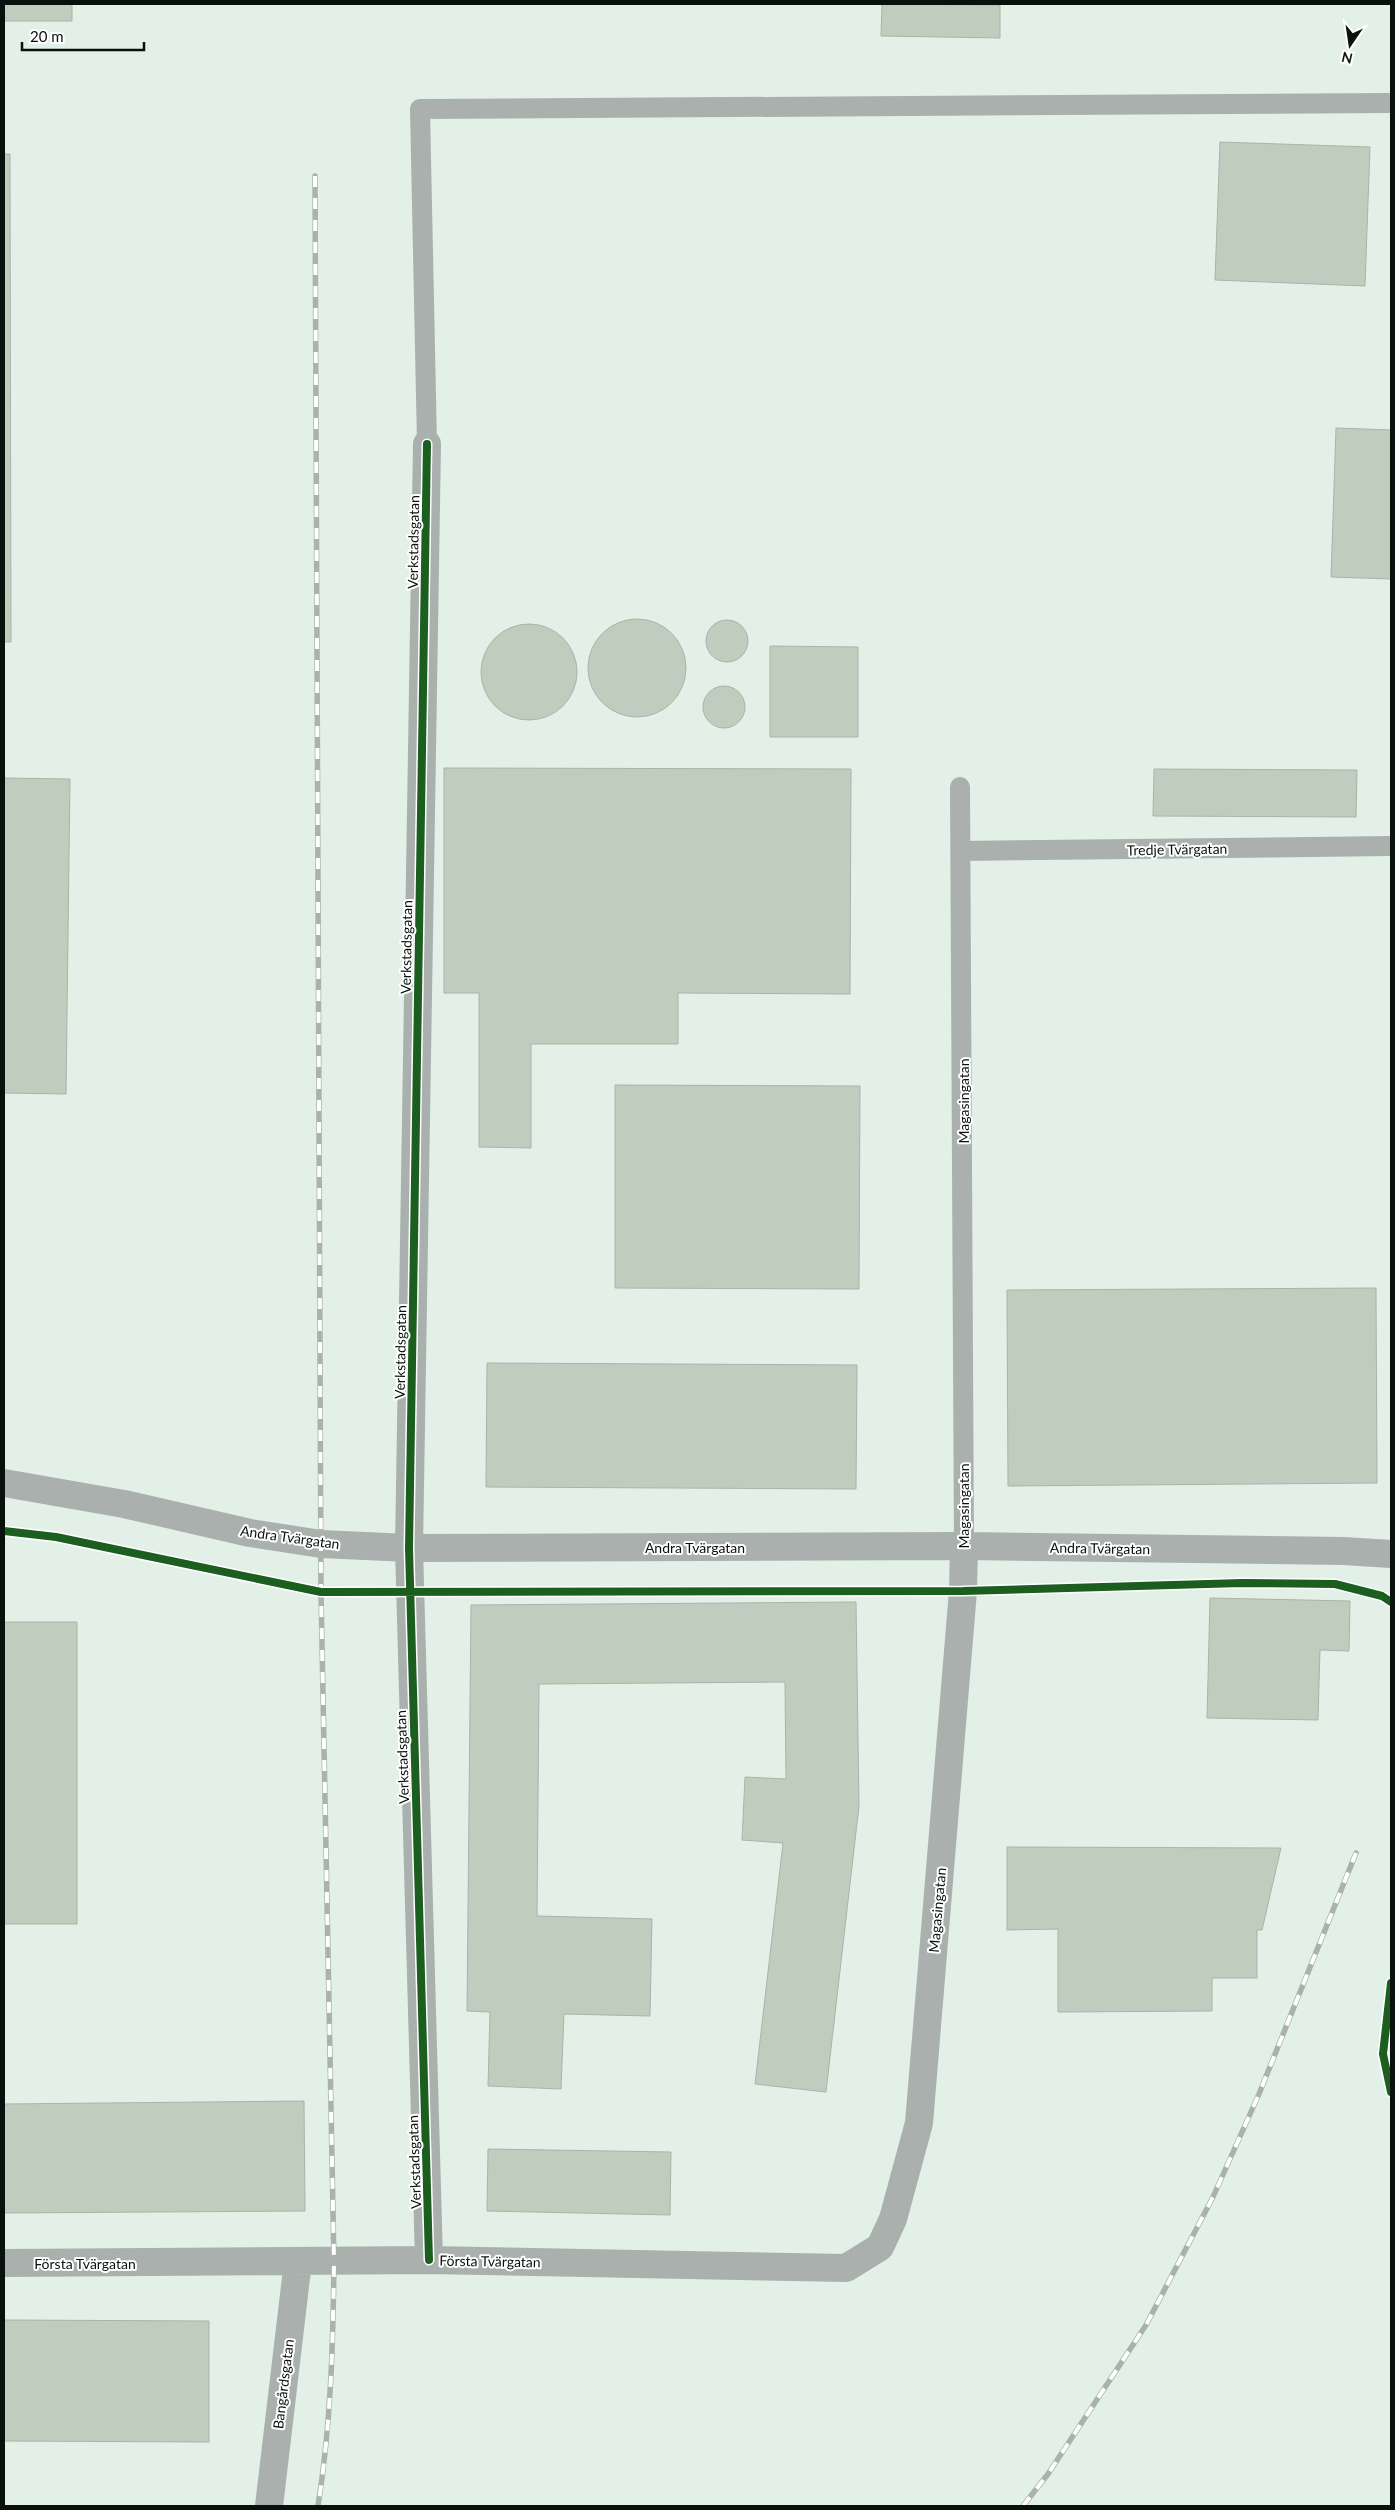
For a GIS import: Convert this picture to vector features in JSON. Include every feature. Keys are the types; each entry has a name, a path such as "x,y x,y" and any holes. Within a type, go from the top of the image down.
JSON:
{"street":[{"name":"Verkstadsgatan","path":"427,444 410,1548 429,2260"},
{"name":"Andra Tvärgatan","path":"4,1483 124,1504 250,1533 321,1544 410,1548 964,1546 1304,1550 1391,1554"},
{"name":"Magasingatan","path":"893,2219 919,2123 962,1601 964,1546"},
{"name":"Första Tvärgatan","path":"4,2263 429,2260 846,2268 880,2247 893,2219"},
{"name":"Bangårdsgatan","path":"269,2506 298,2261"}],"lane":[{"path":"427,444 420,109 1391,103"},
{"name":"Magasingatan","path":"960,787 962,851 964,1546"},
{"name":"Tredje Tvärgatan","path":"962,851 1391,846"}],"building":[{"path":"4,4 72,4 72,21 4,21"},
{"path":"882,4 1000,5 1000,38 881,36"},
{"path":"1220,142 1370,147 1365,286 1215,280"},
{"path":"4,154 10,154 11,642 4,642"},
{"path":"1336,428 1391,430 1391,579 1331,577"},
{"path":"637,619 656,623 671,634 682,649 686,668 682,687 671,702 656,713 637,717 618,713 603,702 592,687 588,668 592,649 603,634 618,623"},
{"path":"727,620 742,626 748,641 742,656 727,662 712,656 706,641 712,626"},
{"path":"520,624 538,624 556,632 569,645 577,663 574,691 556,712 538,720 520,720 502,712 489,699 481,681 481,663 489,645 502,632"},
{"path":"770,646 858,647 858,737 770,737"},
{"path":"724,686 739,692 745,707 739,722 724,728 709,722 703,707 709,692"},
{"path":"444,768 851,769 850,994 678,993 678,1044 531,1044 531,1148 479,1147 479,993 444,993"},
{"path":"1154,769 1357,770 1356,817 1153,816"},
{"path":"4,778 70,779 66,1094 4,1093"},
{"path":"615,1085 860,1086 859,1289 615,1288"},
{"path":"1376,1288 1377,1483 1008,1486 1007,1290"},
{"path":"487,1363 857,1365 856,1489 486,1487"},
{"path":"1210,1598 1350,1601 1349,1651 1320,1650 1318,1720 1207,1718"},
{"path":"856,1602 859,1806 826,2092 755,2084 783,1843 742,1840 745,1777 786,1779 785,1682 539,1684 537,1916 652,1919 650,2016 564,2014 561,2089 488,2086 490,2012 467,2011 471,1605"},
{"path":"4,1622 77,1622 77,1924 4,1924"},
{"path":"1007,1847 1281,1848 1262,1930 1257,1930 1257,1978 1212,1978 1212,2011 1058,2012 1058,1929 1007,1930"},
{"path":"304,2101 305,2211 4,2213 4,2104"},
{"path":"488,2149 671,2152 670,2215 487,2211"},
{"path":"4,2320 209,2321 209,2442 4,2441"}],"railway":[{"path":"315,176 321,1592 334,2262 329,2415 318,2506"},
{"path":"1023,2506 1048,2474 1146,2325 1213,2197 1259,2094 1356,1853"}],"cycle path":[{"path":"427,444 409,1548 429,2260"},
{"path":"4,1531 56,1537 321,1592 963,1591 1242,1583 1335,1584 1382,1596 1391,1602"},
{"path":"1391,1983 1383,2054 1391,2092"}]}
